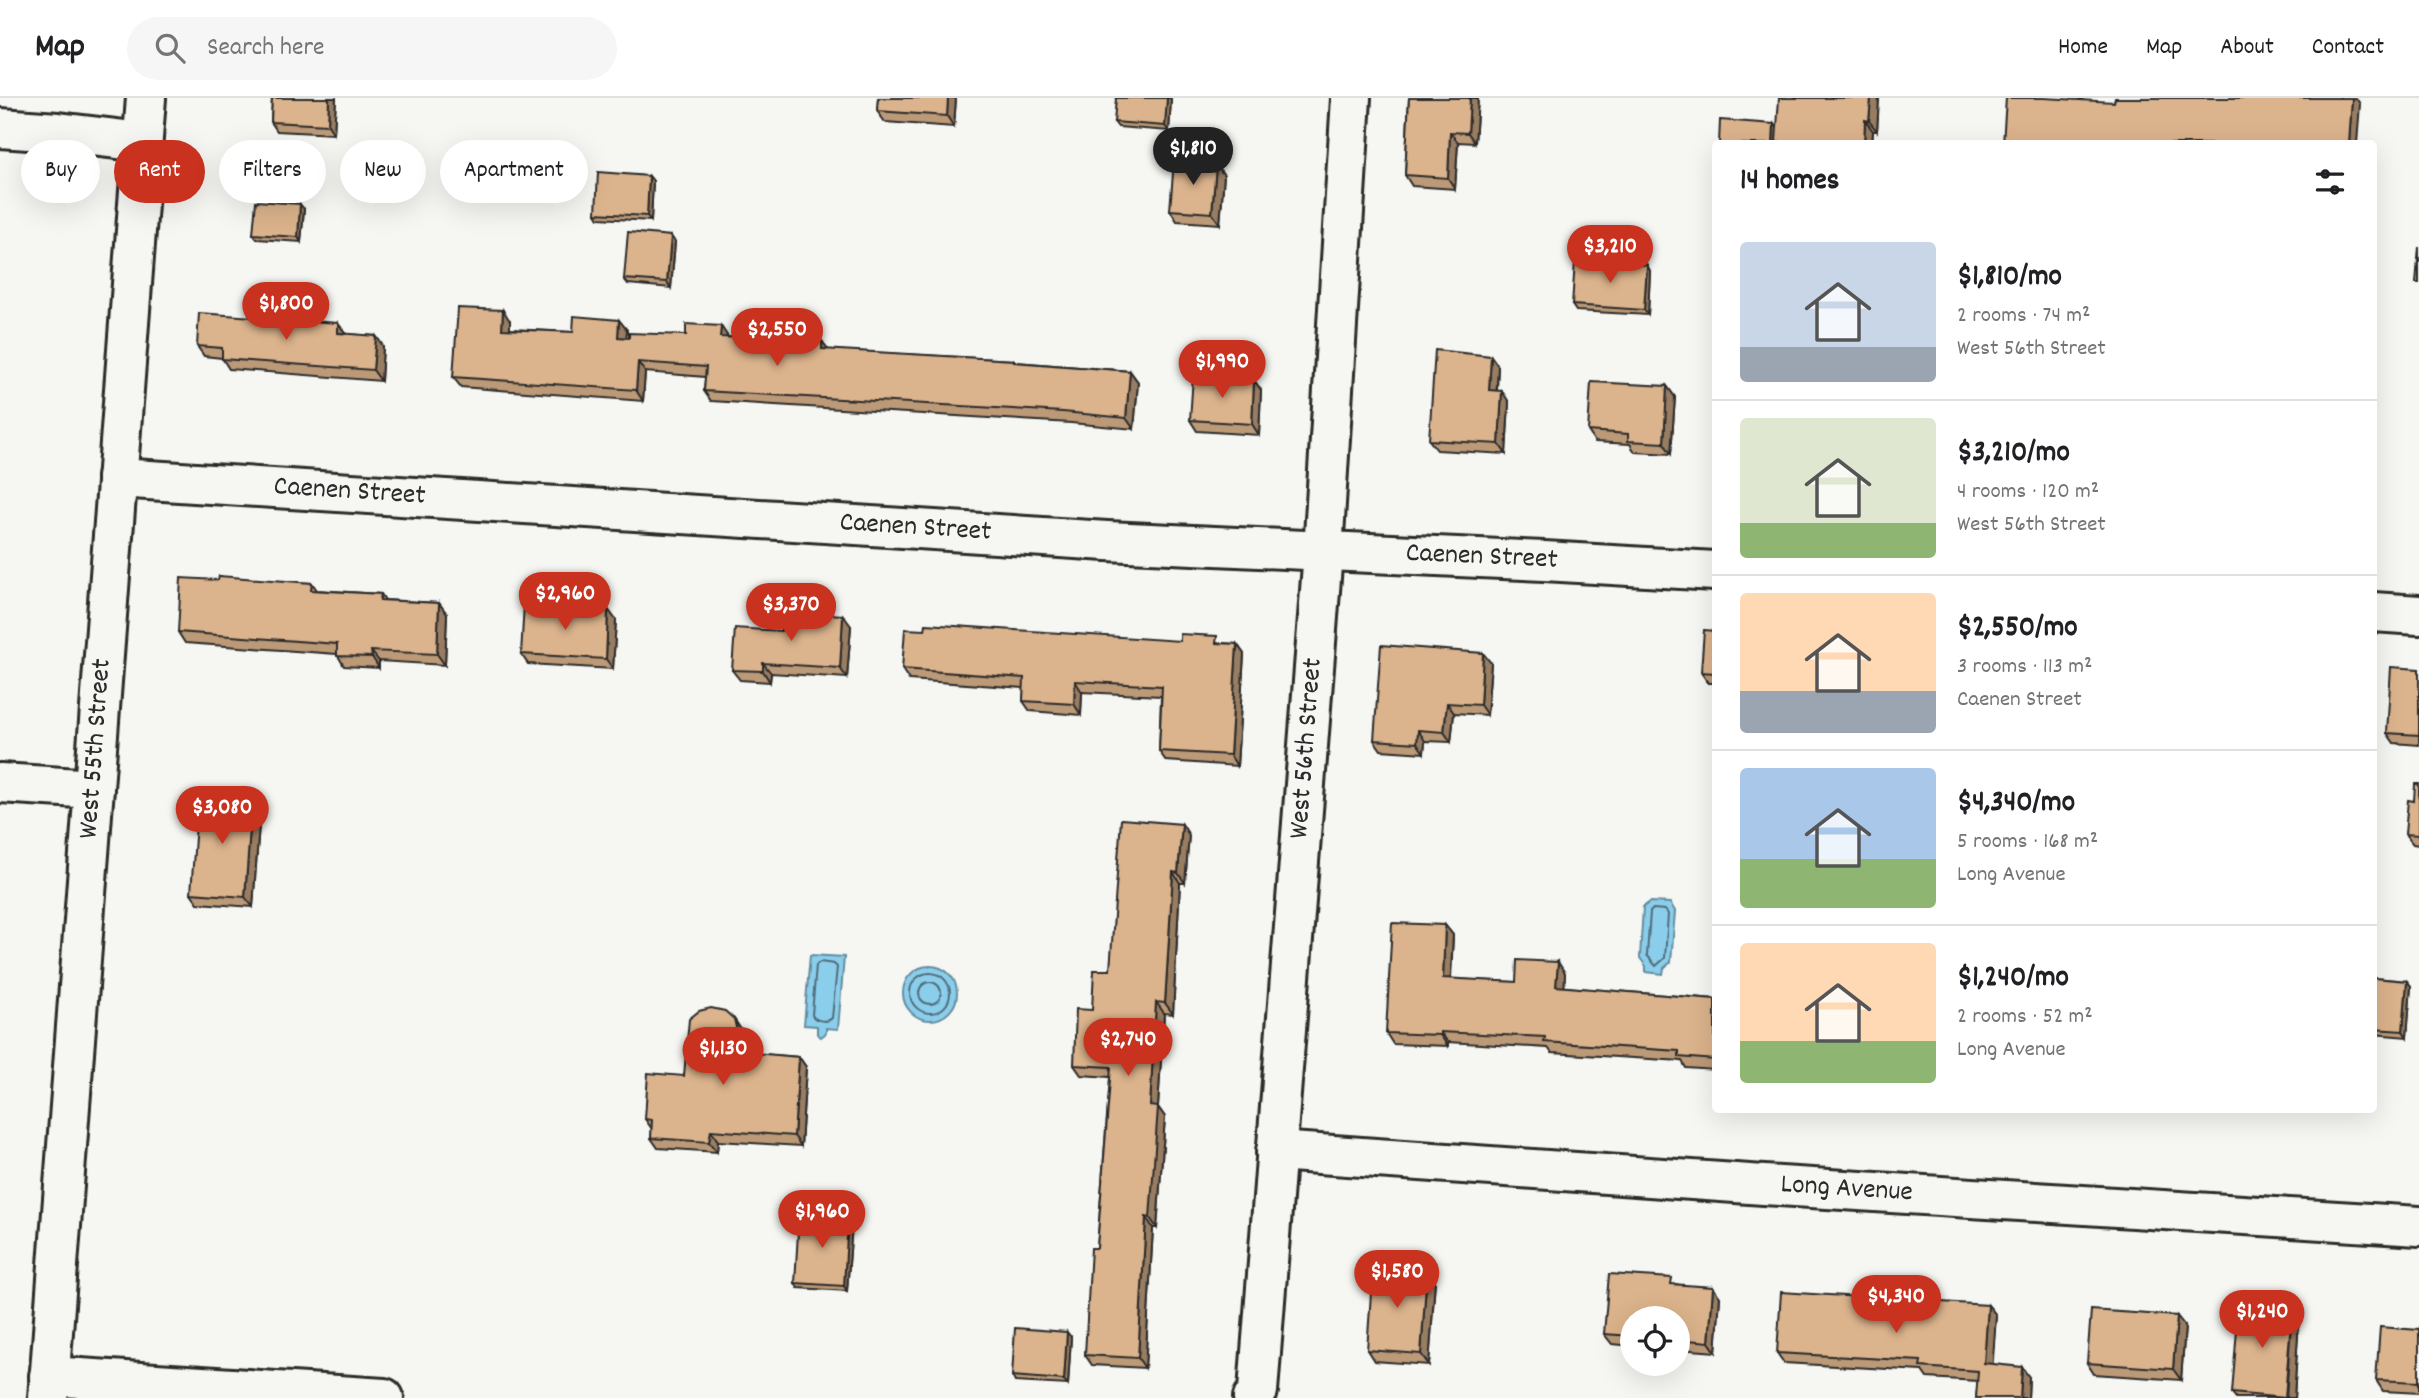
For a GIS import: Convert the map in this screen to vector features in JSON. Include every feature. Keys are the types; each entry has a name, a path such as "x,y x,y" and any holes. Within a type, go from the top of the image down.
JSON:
{"street":[{"name":"West 55th Street","path":"142,140 146,98"},
{"name":"West 56th Street","path":"1253,1398 1258,1391 1323,552 1351,98"},
{"path":"0,128 125,140"},
{"name":"West 55th Street","path":"48,1387 137,203"},
{"name":"Caenen Street","path":"117,478 1107,541 1712,571"},
{"path":"2377,612 2419,615"},
{"path":"0,783 94,789"},
{"name":"Long Avenue","path":"1276,1151 2419,1226"},
{"path":"48,1387 384,1398"}],"water":[{"path":"1650,902 1670,903 1675,911 1671,962 1664,968 1663,974 1646,972 1646,966 1640,958 1643,907"},
{"path":"810,955 844,957 838,1029 826,1028 826,1033 821,1037 817,1034 817,1026 804,1025"},
{"path":"930,966 949,974 957,993 949,1012 930,1020 911,1012 903,993 911,974"}],"building":[{"path":"272,98 329,98 328,125 271,122"},
{"path":"878,98 948,98 947,116 877,111"},
{"path":"1116,98 1167,98 1165,126 1114,122"},
{"path":"1409,98 1470,98 1468,133 1450,132 1448,178 1405,175"},
{"path":"1779,98 1871,98 1869,121 1865,120 1864,140 1776,140"},
{"path":"2006,98 2114,102 2115,98 2352,98 2349,140 2003,140"},
{"path":"1720,120 1774,124 1773,140 1719,140"},
{"path":"1174,161 1216,165 1212,213 1170,210"},
{"path":"598,172 649,176 647,216 596,213"},
{"path":"256,203 300,204 298,237 253,234"},
{"path":"628,232 671,236 667,282 624,279"},
{"path":"2419,247 2419,283 2416,283"},
{"path":"1575,261 1647,265 1644,310 1572,305"},
{"path":"458,308 503,310 502,329 573,332 574,316 619,320 618,337 629,338 629,333 686,335 686,324 721,326 720,337 822,341 822,349 1014,360 1130,371 1126,418 704,391 706,367 638,362 636,390 453,377"},
{"path":"199,313 338,323 338,333 376,336 373,370 222,359 222,348 197,346"},
{"path":"1435,350 1491,356 1489,390 1502,391 1499,444 1429,440"},
{"path":"1193,376 1254,380 1252,424 1190,420"},
{"path":"1591,382 1667,386 1664,443 1628,441 1628,434 1588,431"},
{"path":"219,576 312,583 311,590 381,594 380,600 439,603 437,654 371,651 372,657 337,656 337,644 178,632 181,578 218,580"},
{"path":"524,604 608,609 606,659 521,654"},
{"path":"782,611 843,615 840,668 763,663 763,671 732,670 735,628 781,631"},
{"path":"926,624 1180,641 1180,634 1217,636 1216,643 1237,644 1230,755 1159,751 1162,686 1075,681 1074,704 1023,701 1024,678 902,669 905,629 925,630"},
{"path":"1704,630 1712,631 1712,673 1701,672"},
{"path":"1381,645 1483,653 1480,705 1447,703 1444,732 1418,730 1417,743 1374,740"},
{"path":"2391,667 2419,669 2419,735 2387,733"},
{"path":"2415,784 2419,784 2419,835 2405,834 2408,800 2414,801"},
{"path":"198,795 252,799 245,897 191,893"},
{"path":"1121,819 1182,824 1178,873 1173,872 1165,1003 1156,1002 1150,1106 1158,1107 1150,1218 1146,1217 1138,1358 1085,1355 1091,1248 1097,1248 1111,1067 1074,1065 1076,1009 1092,1010 1094,970 1110,970"},
{"path":"1392,923 1445,925 1443,978 1516,982 1517,960 1558,962 1556,986 1712,999 1712,1060 1679,1057 1679,1051 1544,1042 1545,1037 1440,1032 1440,1035 1386,1033"},
{"path":"2377,978 2407,981 2403,1031 2377,1029"},
{"path":"711,1008 725,1011 734,1019 742,1052 799,1057 794,1136 711,1130 709,1142 651,1138 652,1120 645,1119 648,1073 684,1076 689,1019 699,1011"},
{"path":"799,1215 848,1218 844,1286 795,1283"},
{"path":"1373,1265 1427,1269 1421,1354 1367,1350"},
{"path":"1609,1274 1672,1278 1671,1284 1713,1287 1709,1342 1690,1340 1690,1306 1620,1306 1620,1335 1604,1334"},
{"path":"1781,1292 1988,1305 1984,1363 2022,1367 2020,1398 1976,1398 1978,1371 1920,1367 1921,1361 1777,1353"},
{"path":"2239,1303 2292,1307 2285,1398 2232,1393"},
{"path":"2091,1310 2177,1316 2173,1369 2087,1363"},
{"path":"2380,1327 2419,1330 2419,1382 2376,1380"},
{"path":"1015,1328 1067,1332 1064,1380 1012,1376"}]}
